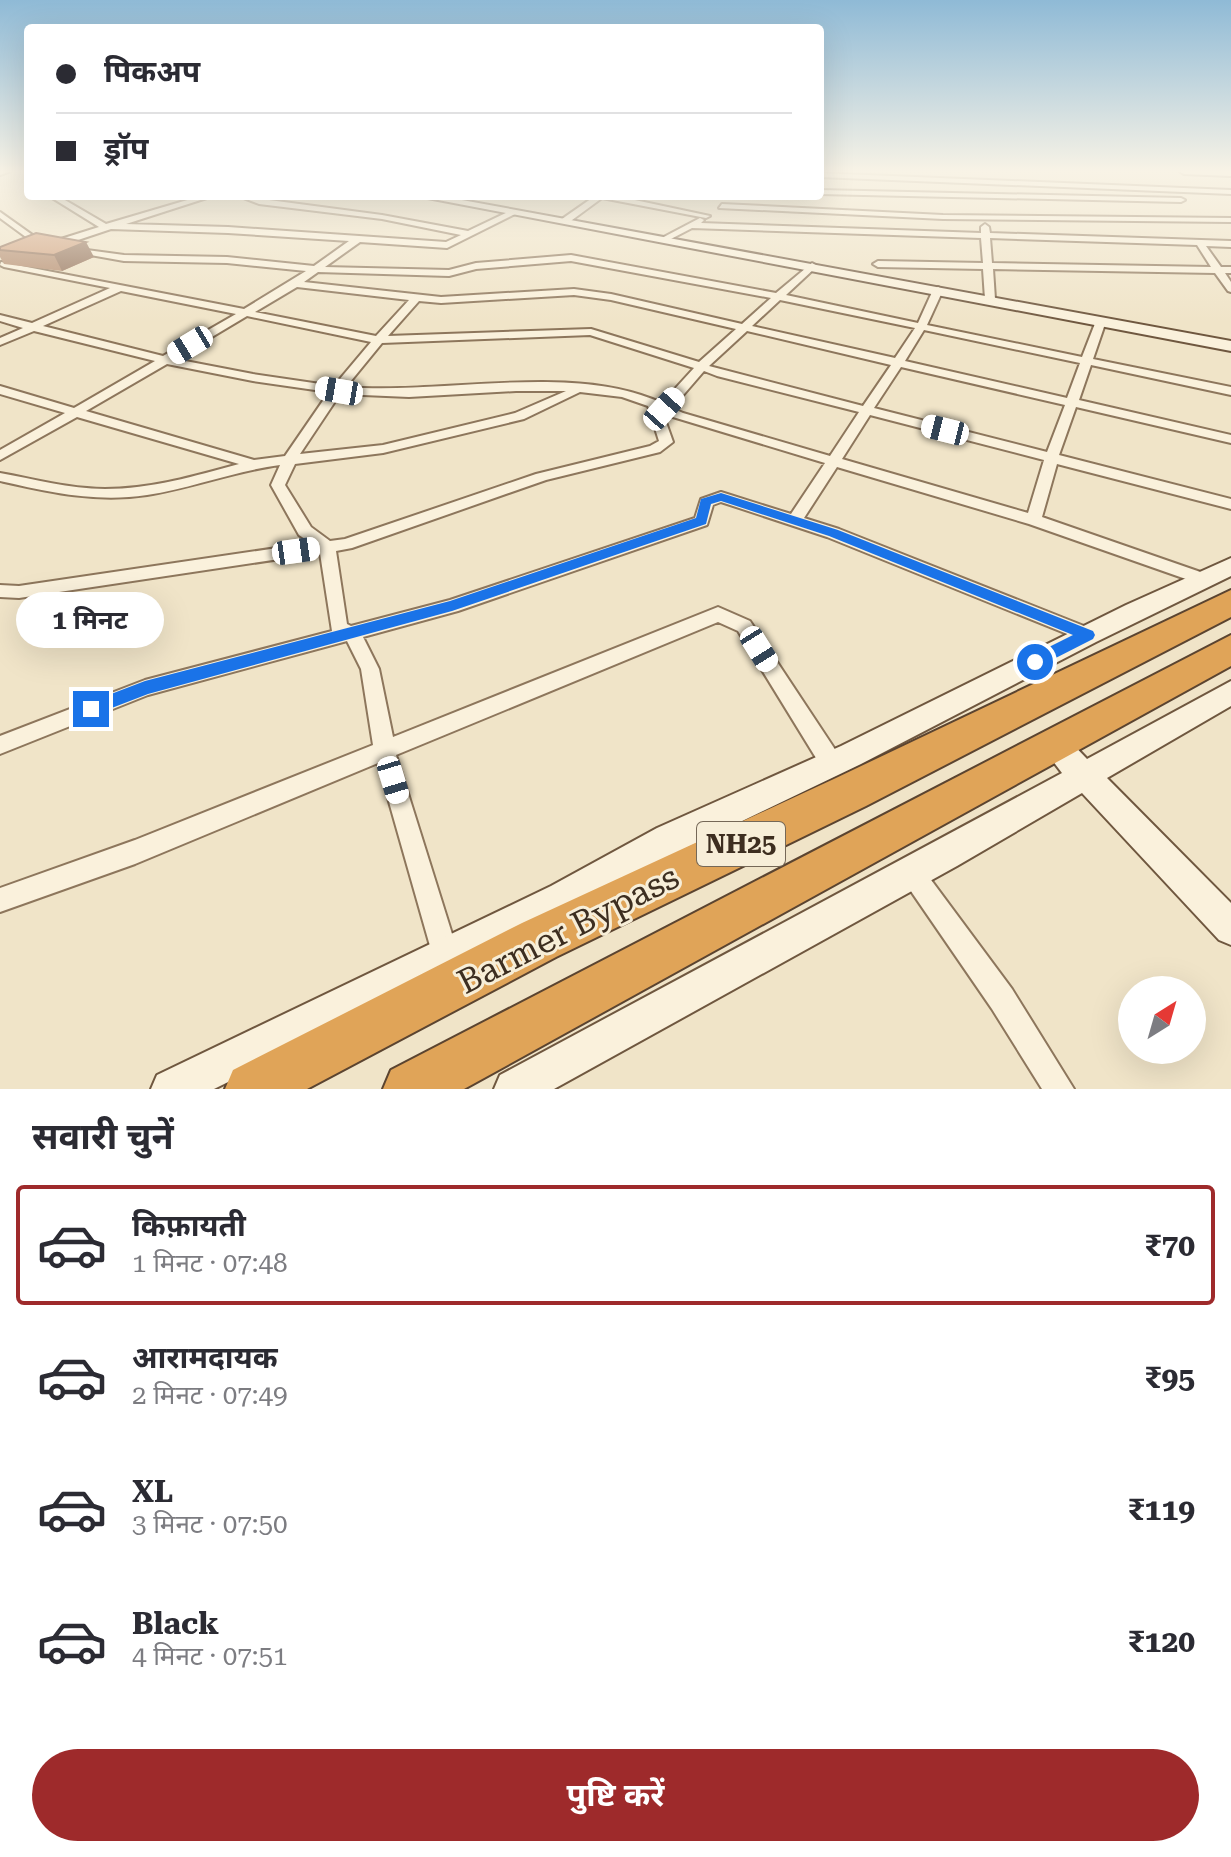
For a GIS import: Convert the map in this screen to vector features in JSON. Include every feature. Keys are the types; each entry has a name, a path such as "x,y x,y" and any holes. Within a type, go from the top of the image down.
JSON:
{"highway":[{"name":"Barmer Bypass","path":"252,1089 534,927 865,785 1217,590"},
{"name":"Barmer Bypass","path":"410,1089 1231,649"}],"street":[{"path":"10,222 44,247 124,258 227,260 315,269 449,273 476,266 565,257 1231,391"},
{"path":"97,222 104,226 447,245 493,222"},
{"path":"31,253 119,222"},
{"path":"407,222 470,234"},
{"path":"570,222 1231,346"},
{"path":"664,239 696,222"},
{"path":"986,222 990,299"},
{"path":"691,225 1231,244"},
{"path":"0,456 295,284 359,238"},
{"path":"1200,243 1231,289"},
{"path":"2,265 17,259"},
{"path":"878,264 1231,270"},
{"path":"2,265 65,274 241,314 379,340 403,342 591,332 701,367 1231,504"},
{"path":"659,406 812,266"},
{"path":"295,284 415,299 481,299 574,292 1231,439"},
{"path":"0,342 119,288"},
{"path":"794,521 864,409 921,327 938,290"},
{"path":"415,299 379,340 287,459 278,485 305,531 327,547 339,628 352,634 370,669 385,752 445,953"},
{"path":"0,318 165,360 339,391 411,393 505,388 624,394 833,461 1034,520 1217,590"},
{"path":"1034,520 1052,457 1101,321"},
{"path":"0,390 254,464"},
{"path":"0,477 79,492 121,494 170,488 254,464 383,449 459,431 519,416 579,390"},
{"path":"0,591 19,592 346,544 541,477 655,449 666,442 659,406"},
{"path":"0,745 145,688 452,606 598,554 679,530 702,521 706,502 721,497 833,533 1088,635"},
{"path":"171,1089 445,953 534,927 563,898 606,871 832,764 1088,635 1217,590 1231,566"},
{"path":"0,900 135,852 718,614 744,626 832,764"},
{"path":"514,1089 912,873 1231,692"},
{"path":"1053,743 1231,928"},
{"path":"912,873 1002,999 1059,1089"}],"building":[{"path":"36,233 86,242 54,255 0,250 0,247"}],"route":[{"path":"91,709 145,688 452,606 598,554 679,530 702,521 706,502 721,497 833,533 1088,635 1035,662"}]}
